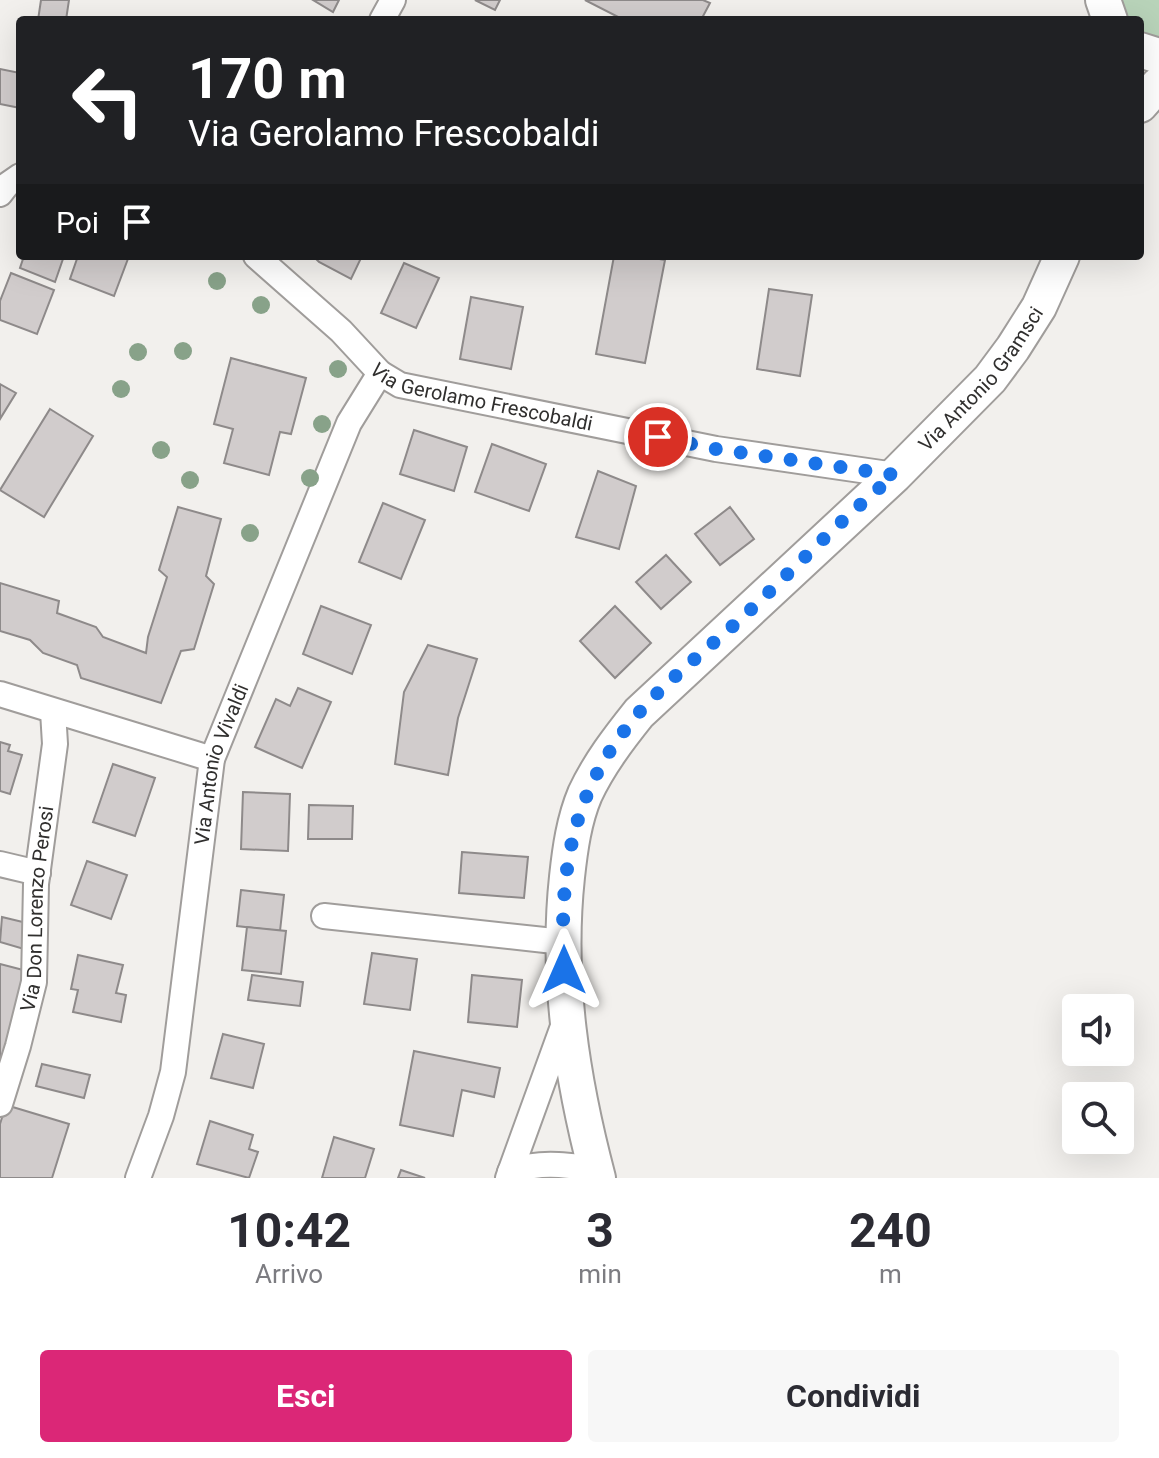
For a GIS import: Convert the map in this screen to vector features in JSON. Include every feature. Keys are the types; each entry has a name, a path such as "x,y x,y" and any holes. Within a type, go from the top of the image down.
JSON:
{"street":[{"path":"1144,101 1159,84"},
{"path":"0,194 16,177"},
{"name":"Via Gerolamo Frescobaldi","path":"261,260 341,331 380,373 400,385 716,449 895,475"},
{"name":"Via Antonio Gramsci","path":"596,1173 576,1086 567,1016 563,942 574,828 585,795 620,737 663,689 895,475 990,379 1039,307 1060,260"},
{"name":"Via Antonio Vivaldi","path":"138,1178 161,1116 173,1072 212,759 344,436 380,373"},
{"path":"0,694 212,759"},
{"name":"Via Don Lorenzo Perosi","path":"0,1104 34,982 38,873 55,744 53,711"},
{"path":"0,864 38,873"},
{"path":"324,916 563,942"},
{"path":"509,1175 567,1016"},
{"path":"509,1175 525,1166 550,1164 596,1173"}],"green space":[{"path":"1118,0 1159,0 1159,41 1144,34 1144,16 1126,16"}],"building":[{"path":"41,0 69,0 67,16 39,16"},
{"path":"313,0 339,0 333,12"},
{"path":"475,0 500,0 495,10"},
{"path":"585,0 703,0 710,3 703,16 616,16"},
{"path":"0,69 16,72 16,107 0,104"},
{"path":"23,260 63,260 55,282 20,268"},
{"path":"77,260 128,260 114,296 70,279"},
{"path":"317,260 360,260 351,279"},
{"path":"613,260 665,260 645,363 596,354"},
{"path":"404,263 439,278 416,328 381,313"},
{"path":"11,273 54,290 37,334 0,320 0,301"},
{"path":"769,289 812,295 800,376 757,369"},
{"path":"471,297 523,307 511,369 460,359"},
{"path":"231,358 306,378 291,434 280,432 269,475 224,463 233,429 214,424"},
{"path":"0,384 16,393 0,419"},
{"path":"50,409 93,436 44,517 0,490"},
{"path":"414,430 467,447 454,491 400,474"},
{"path":"492,444 546,464 529,511 475,492"},
{"path":"598,471 636,486 619,549 576,537"},
{"path":"383,503 425,520 401,579 359,562"},
{"path":"178,507 221,519 206,576 214,584 194,649 181,651 161,703 81,678 77,665 43,653 30,640 0,631 0,583 59,601 57,613 96,627 103,637 146,653 167,577 159,570"},
{"path":"730,507 754,539 720,565 695,534"},
{"path":"666,555 691,582 661,609 636,582"},
{"path":"321,606 371,625 352,674 303,654"},
{"path":"615,606 651,643 615,678 580,641"},
{"path":"428,645 477,659 458,718 448,775 395,764 404,692"},
{"path":"298,688 331,702 302,768 255,747 276,699 290,706"},
{"path":"0,742 10,745 8,751 22,755 10,794 0,791"},
{"path":"113,764 155,778 135,836 93,822"},
{"path":"243,792 290,794 288,851 241,849"},
{"path":"309,805 353,806 352,839 308,839"},
{"path":"462,852 528,857 524,898 459,893"},
{"path":"87,861 127,875 111,919 71,905"},
{"path":"241,890 284,895 280,931 237,926"},
{"path":"2,917 31,924 24,949 0,942"},
{"path":"247,927 286,931 281,974 242,970"},
{"path":"372,953 417,959 410,1010 364,1004"},
{"path":"78,955 123,965 116,993 126,995 121,1022 73,1012 78,990 71,989"},
{"path":"0,964 27,971 0,1068"},
{"path":"252,975 303,982 300,1006 248,1000"},
{"path":"472,975 522,980 517,1027 468,1022"},
{"path":"223,1034 264,1044 253,1088 211,1078"},
{"path":"414,1051 500,1068 494,1097 462,1090 453,1136 400,1125"},
{"path":"42,1064 90,1075 84,1098 36,1086"},
{"path":"6,1105 69,1124 52,1178 0,1178 0,1124"},
{"path":"210,1121 253,1135 249,1149 258,1152 249,1178 197,1164"},
{"path":"334,1137 374,1149 365,1178 322,1178"},
{"path":"401,1170 425,1178 398,1178"}],"route":[{"path":"564,970 566,890 574,828 585,795 620,737 663,689 895,475 716,449 658,437"}]}
